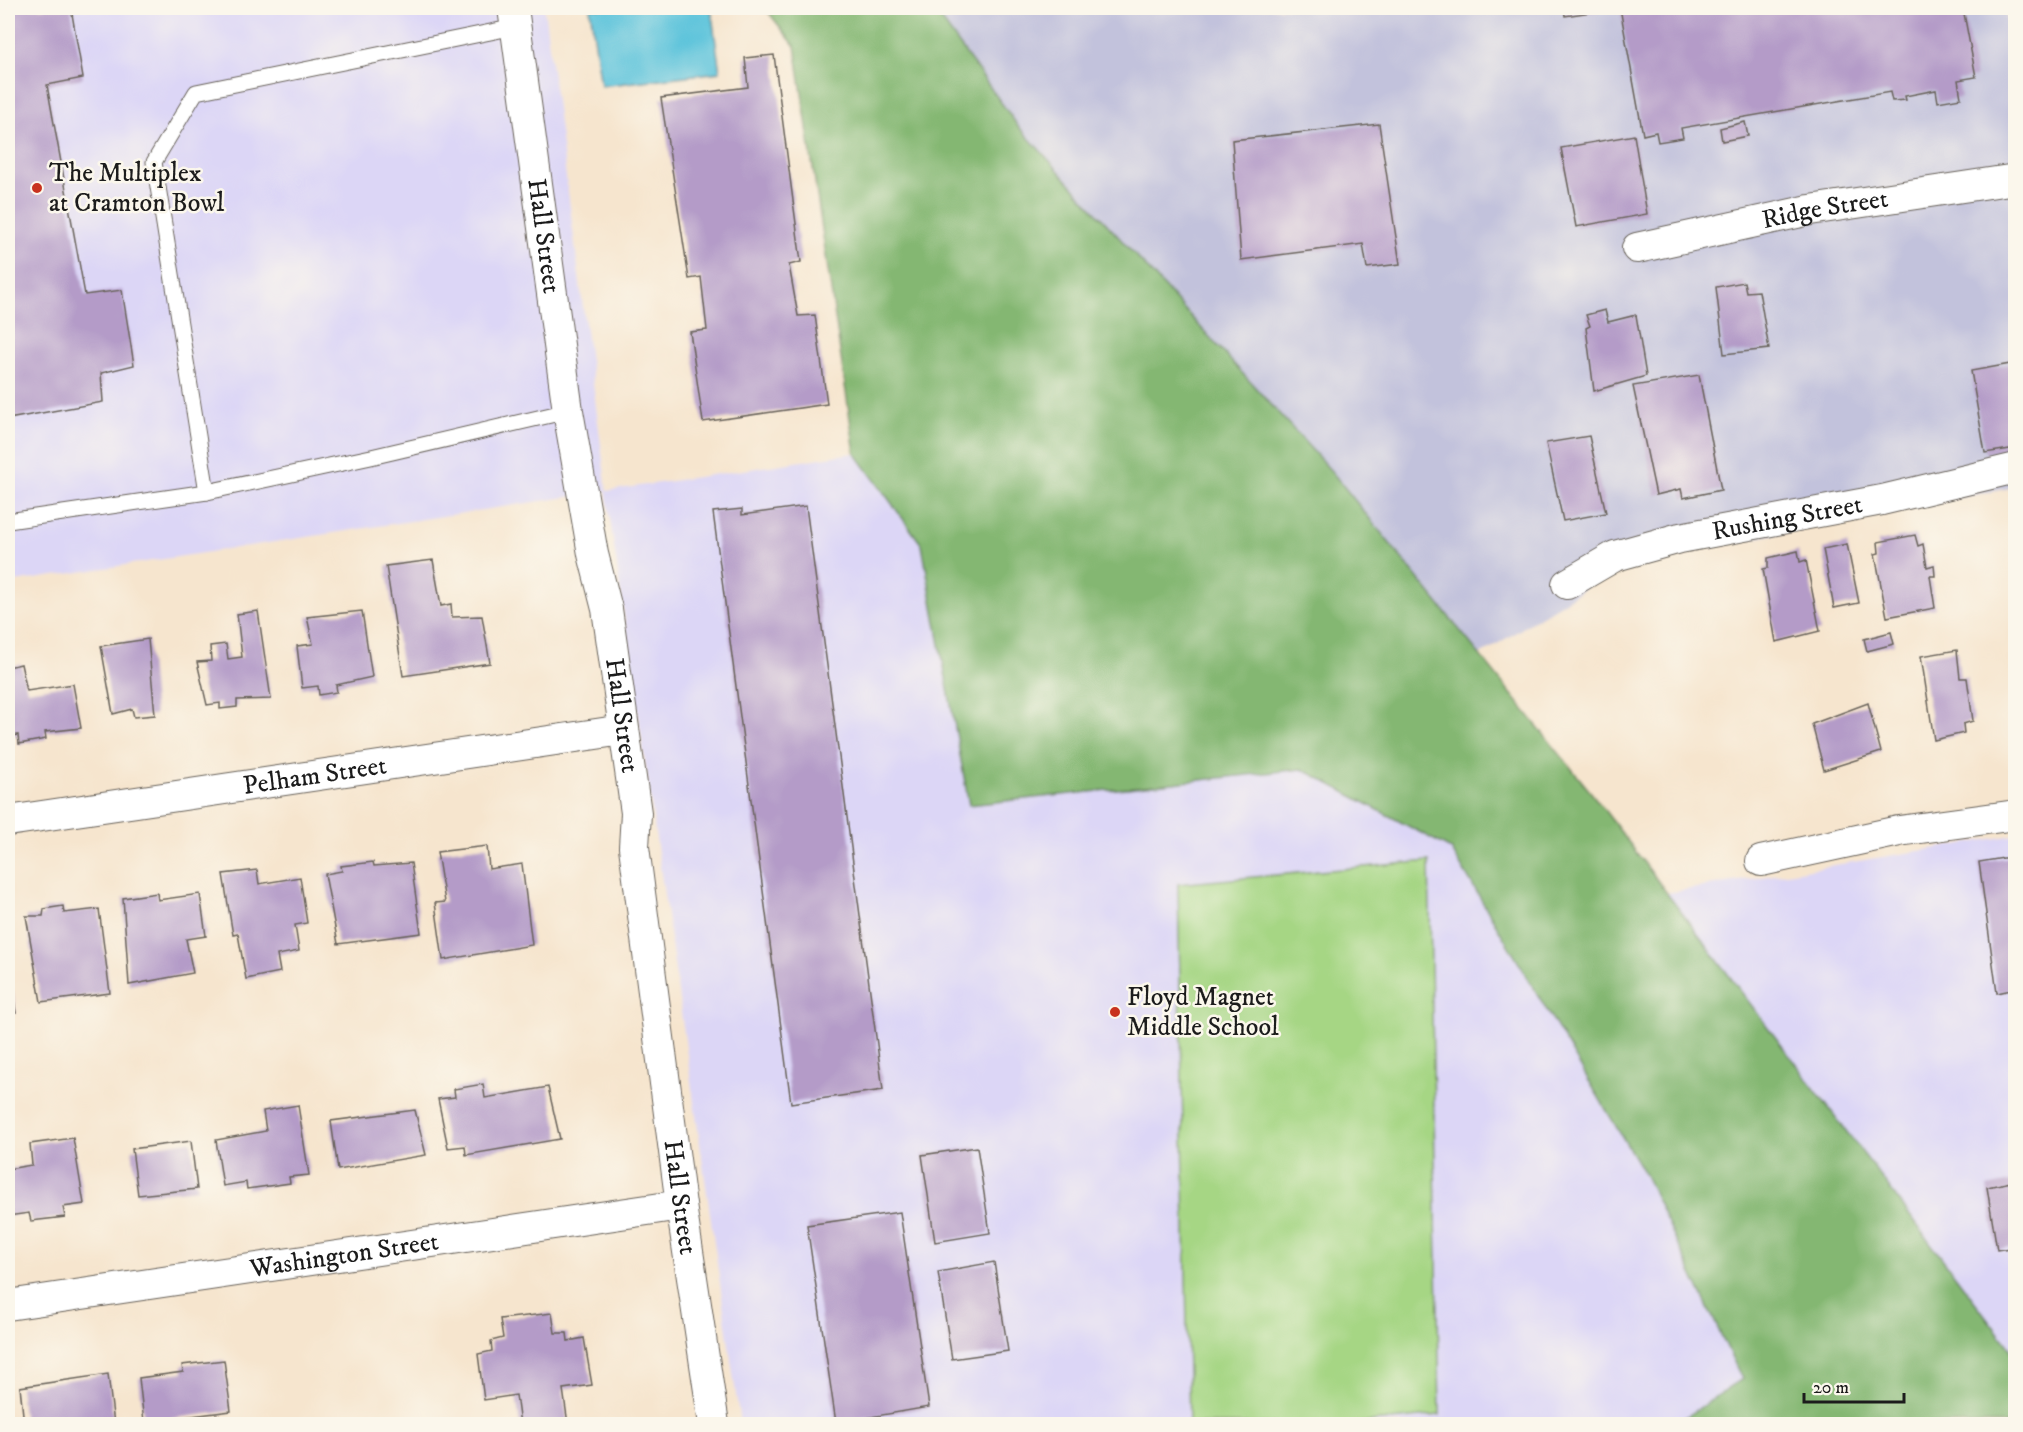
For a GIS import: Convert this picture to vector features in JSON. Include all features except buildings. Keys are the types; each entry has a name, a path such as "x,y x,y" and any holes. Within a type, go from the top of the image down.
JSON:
{"street":[{"name":"Hall Street","path":"514,17 568,411 593,554 607,609 636,813 634,847 681,1204 714,1425"},
{"name":"Ridge Street","path":"1637,248 1810,210 2016,179"},
{"name":"Rushing Street","path":"1567,584 1615,556 1680,538 1882,500 2016,468"},
{"name":"Pelham Street","path":"8,821 623,730"},
{"path":"1761,861 1899,831 2016,815"},
{"name":"Washington Street","path":"8,1305 681,1204"}],"lane":[{"path":"207,492 154,162 196,93 514,17"},
{"path":"8,521 207,492 568,411"}],"shaded area":[{"name":"Floyd Magnet Middle School","path":"8,8 544,8 607,491 855,453 922,545 969,805 1303,769 1451,849 1645,1175 1742,1379 1676,1424 728,1424 740,1422 606,491 8,583"},
{"path":"933,8 2005,8 2016,76 2015,487 1623,564 1480,655 1332,472 1018,126"},
{"path":"2015,835 2015,1355 1667,893"}],"green space":[{"path":"765,8 933,8 1018,126 1332,472 1593,795 2015,1355 2015,1424 1676,1424 1742,1379 1645,1175 1451,849 1302,769 969,805 922,545 855,453 795,46"},
{"path":"1429,861 1440,1415 1352,1424 1189,1424 1178,884"}],"water":[{"path":"590,8 711,8 720,72 601,86"}],"place":[{"name":"The Multiplex at Cramton Bowl","path":"37,188"},
{"name":"Floyd Magnet Middle School","path":"1115,1012"}]}
